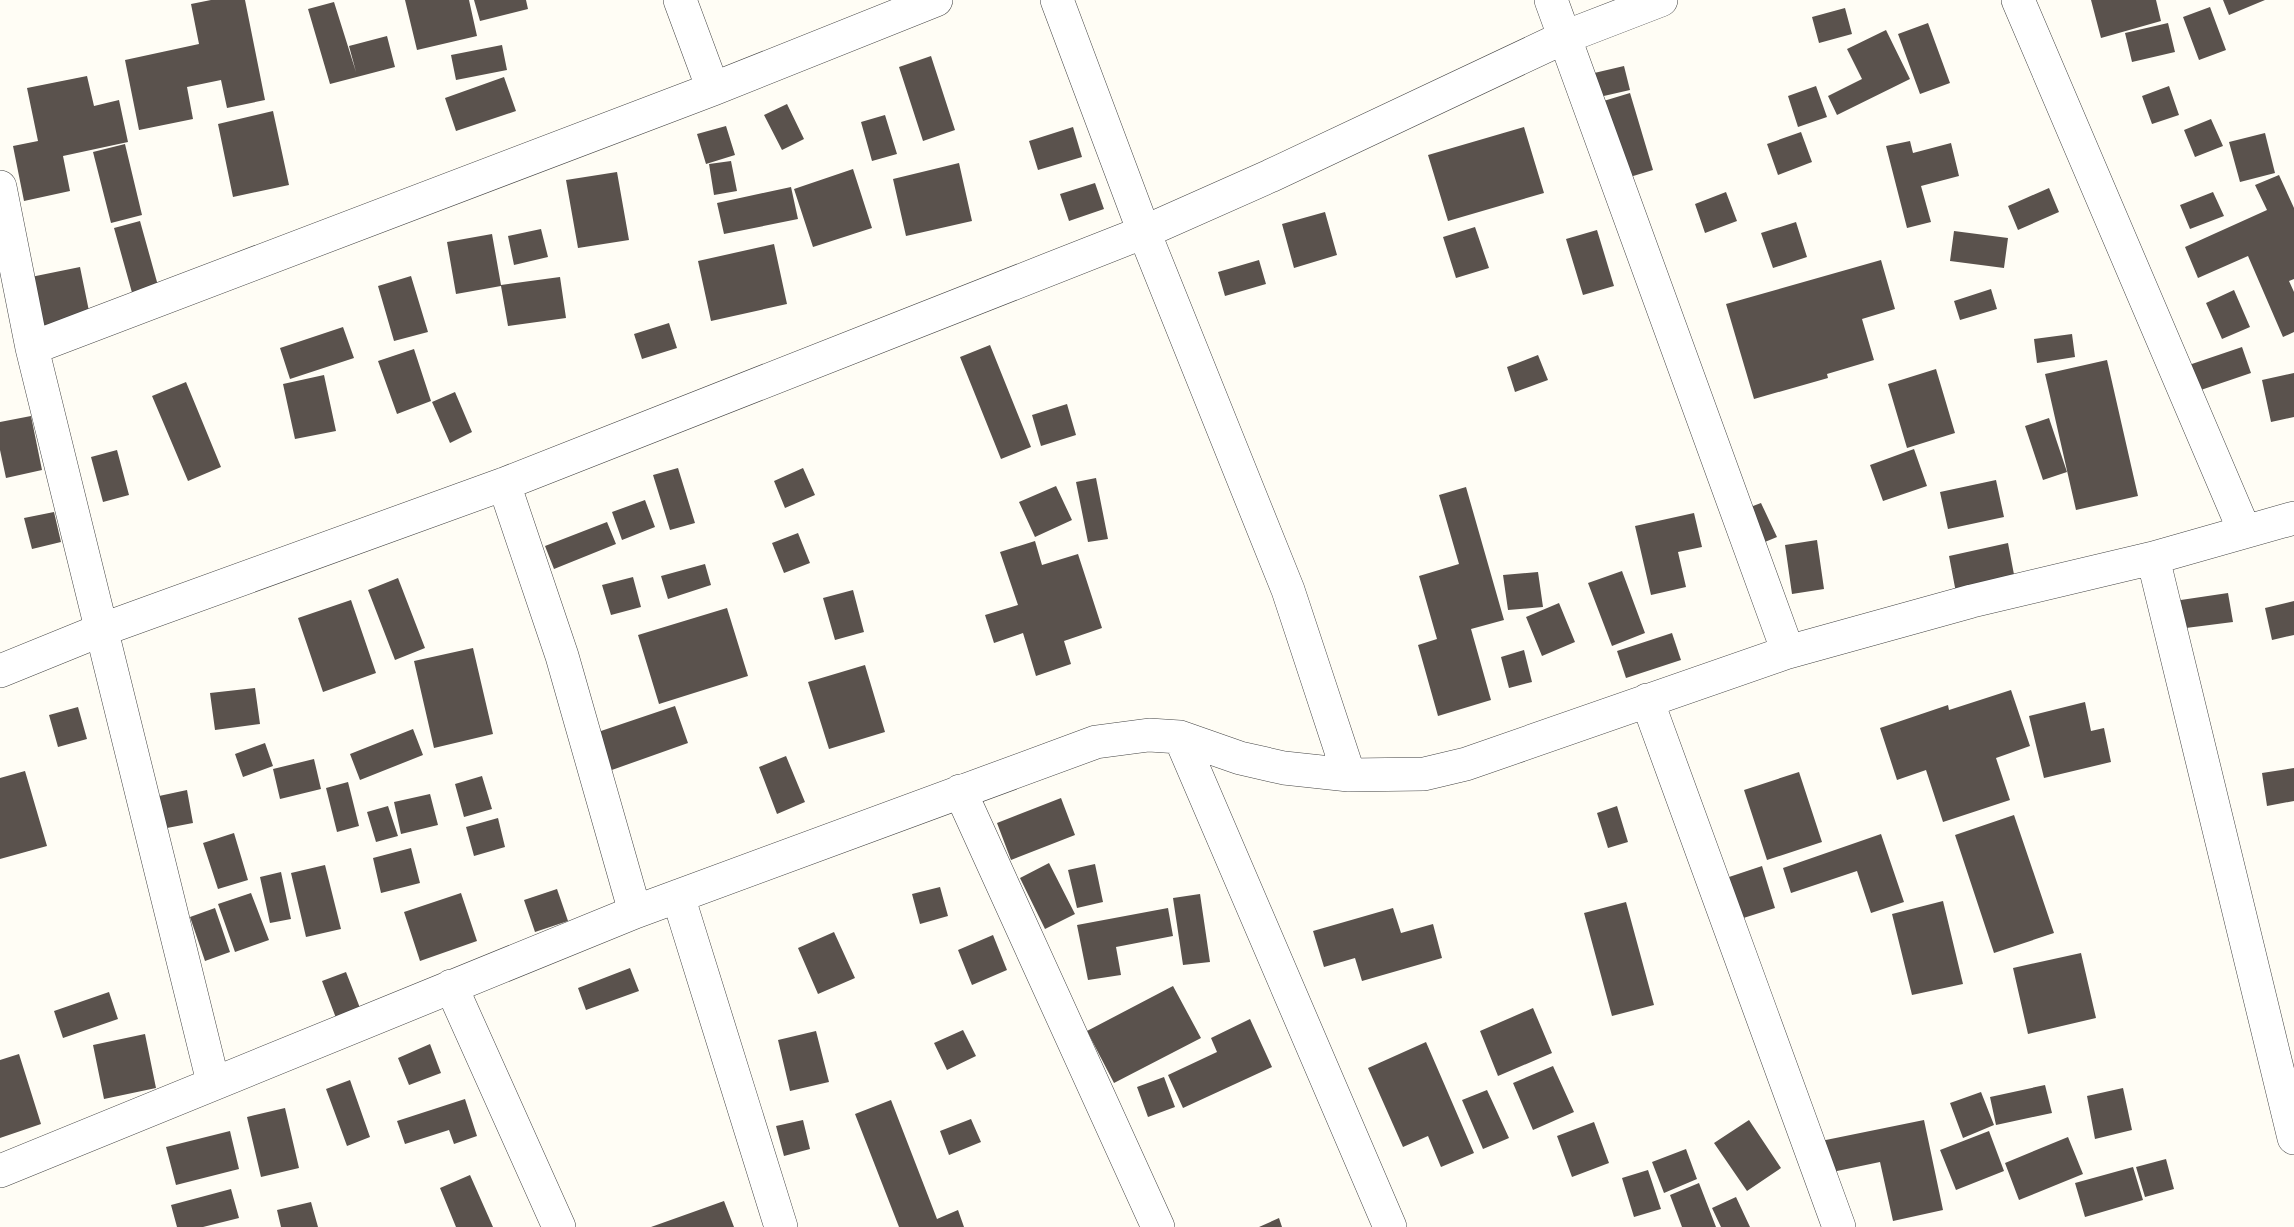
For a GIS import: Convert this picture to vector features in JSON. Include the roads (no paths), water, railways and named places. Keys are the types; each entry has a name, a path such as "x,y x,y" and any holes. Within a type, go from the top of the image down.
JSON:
{"street":[{"path":"680,0 713,88"},
{"path":"32,348 713,88 936,0"},
{"path":"1057,0 1144,232 1288,590 1349,775"},
{"path":"1551,0 1788,652"},
{"path":"0,671 101,630 504,484 1144,232 1270,176 1565,37 1661,0"},
{"path":"2018,0 2244,530"},
{"path":"0,187 8,270 32,348 213,1082"},
{"path":"504,484 562,656 635,912"},
{"path":"0,1171 213,1082 635,912 1096,742 1149,735 1180,737 1240,758 1284,768 1349,775 1424,774 1466,764 1788,652 1972,600 2153,558 2244,530 2294,518"},
{"path":"2153,558 2294,1138"},
{"path":"1647,700 1839,1227"},
{"path":"1180,737 1390,1227"},
{"path":"960,791 1158,1227"},
{"path":"678,897 781,1227"},
{"path":"451,986 559,1227"}]}
